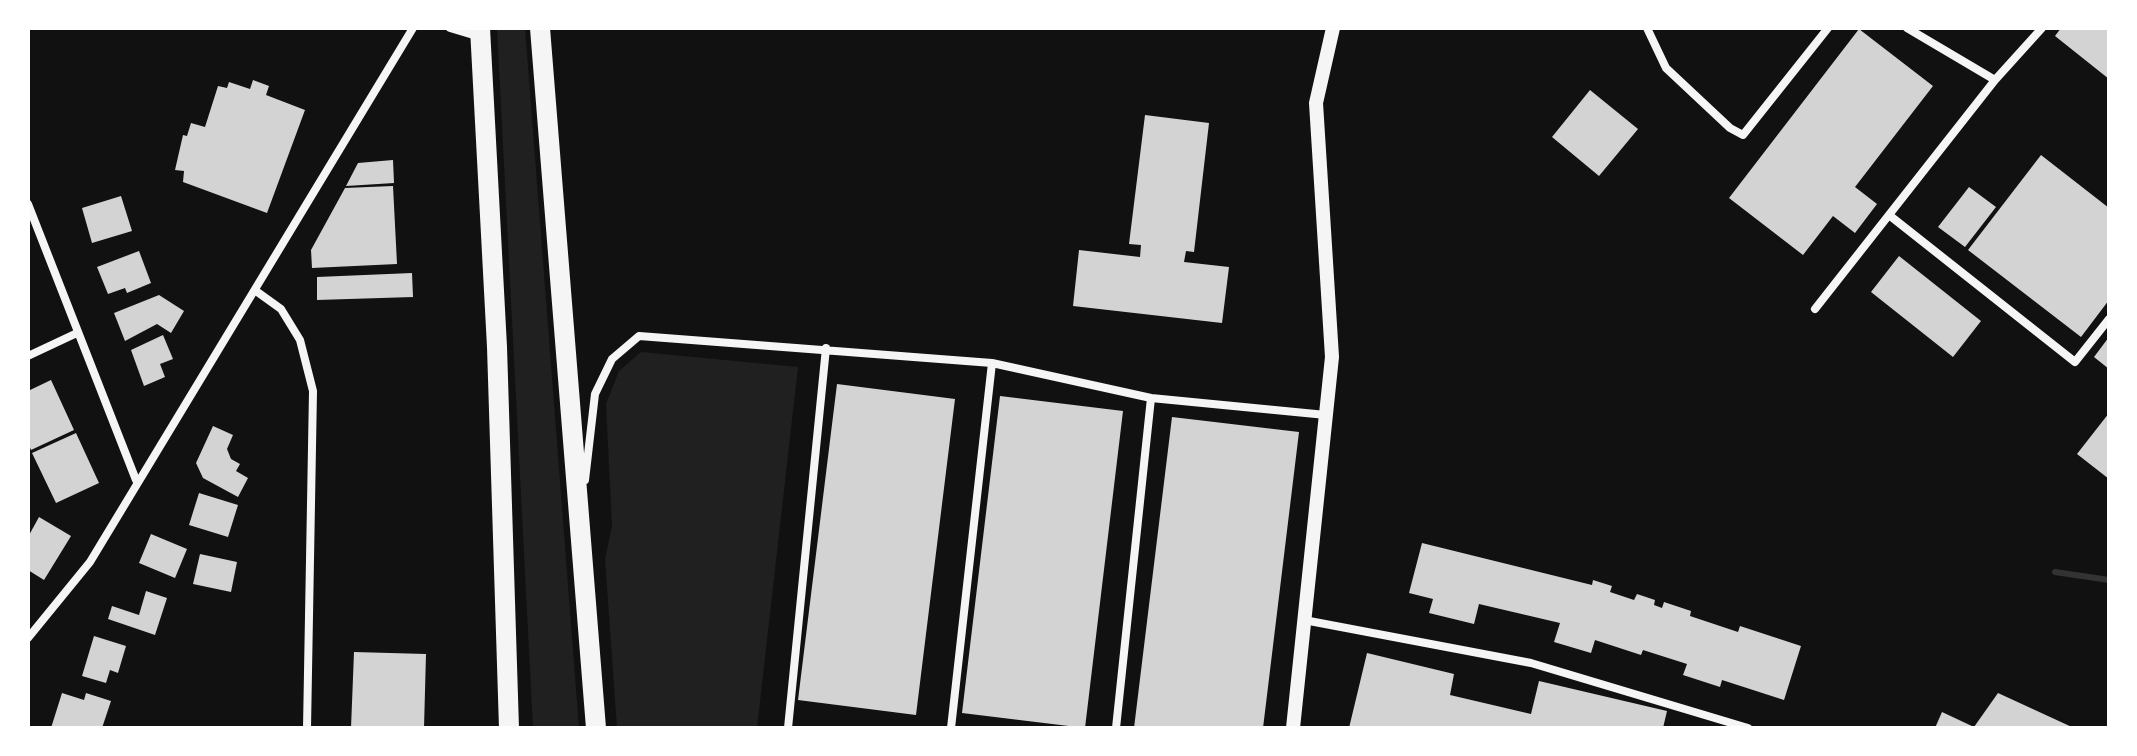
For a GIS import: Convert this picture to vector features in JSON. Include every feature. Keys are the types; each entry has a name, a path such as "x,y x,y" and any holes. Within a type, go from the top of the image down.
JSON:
{"highway":[{"path":"540,28 596,728"},
{"path":"481,33 497,347 509,728"}],"street":[{"path":"28,638 90,562 136,480 256,291 413,28"},
{"path":"450,28 481,33"},
{"path":"1293,728 1332,357 1316,103 1333,28"},
{"path":"1647,28 1666,68 1730,128 1743,135 1828,28"},
{"path":"1907,28 1995,80"},
{"path":"1815,309 1995,80 2042,28"},
{"path":"28,204 136,480"},
{"path":"1889,215 2075,362 2109,319"},
{"path":"256,291 281,309 300,340 313,391 307,728"},
{"path":"28,356 77,333"},
{"path":"581,537 587,439 595,394 612,359 639,336 992,363 1151,398 1326,415"},
{"path":"788,728 826,348"},
{"path":"951,728 992,363"},
{"path":"1116,728 1151,398"},
{"path":"1304,620 1531,663 1748,728"}],"shaded area":[{"path":"497,28 525,28 579,728 533,728"},
{"path":"641,352 798,367 757,728 617,728 605,559 612,526 606,404 619,371"}],"building":[{"path":"2061,28 2109,28 2109,79 2055,36"},
{"path":"1859,29 1933,86 1855,187 1877,204 1855,233 1833,216 1803,255 1729,198"},
{"path":"253,80 269,86 266,95 305,110 267,213 183,182 184,171 175,170 183,135 187,136 191,123 205,127 218,86 227,88 229,82 250,89"},
{"path":"1590,90 1638,129 1599,176 1552,137"},
{"path":"1145,115 1209,123 1194,252 1186,251 1184,262 1229,267 1222,323 1073,306 1079,250 1140,257 1141,245 1129,244"},
{"path":"2041,155 2109,208 2109,300 2081,337 1968,250"},
{"path":"393,160 394,183 346,186 358,163"},
{"path":"393,186 397,264 312,268 311,250 345,188"},
{"path":"1969,187 1996,207 1965,247 1938,227"},
{"path":"121,196 132,231 92,243 82,208"},
{"path":"139,251 151,283 127,293 125,288 108,294 97,267"},
{"path":"1899,256 1981,321 1953,357 1871,292"},
{"path":"412,273 413,297 317,300 317,277"},
{"path":"159,295 184,311 171,333 157,324 125,341 114,313"},
{"path":"163,335 173,359 160,364 165,377 144,386 131,350"},
{"path":"2109,337 2109,369 2094,357"},
{"path":"51,380 74,430 31,450 28,443 28,391"},
{"path":"837,384 955,399 916,715 798,700"},
{"path":"1000,396 1123,411 1085,728 962,713"},
{"path":"2109,413 2109,479 2077,454"},
{"path":"1172,417 1299,432 1263,728 1134,728"},
{"path":"213,426 233,435 227,449 231,459 240,464 236,471 248,478 238,497 203,478 196,463"},
{"path":"76,433 99,483 56,503 32,453"},
{"path":"199,493 238,505 228,537 189,525"},
{"path":"39,517 71,536 44,580 28,570 28,537"},
{"path":"151,534 187,549 175,578 139,563"},
{"path":"1422,543 1592,585 1593,580 1612,586 1610,592 1634,600 1637,594 1655,600 1654,605 1662,608 1664,602 1691,611 1690,616 1738,632 1740,626 1801,646 1784,700 1722,680 1720,687 1683,675 1687,664 1643,650 1641,655 1595,640 1591,653 1554,642 1560,623 1479,604 1474,624 1429,613 1433,599 1409,593"},
{"path":"200,554 237,562 231,592 193,584"},
{"path":"146,591 167,598 155,635 108,619 112,606 139,615"},
{"path":"94,636 126,646 118,673 110,670 106,683 82,676"},
{"path":"354,652 426,654 424,728 351,728"},
{"path":"1367,653 1454,674 1450,695 1531,714 1539,681 1667,711 1663,728 1349,728"},
{"path":"62,693 84,700 86,693 111,701 102,728 51,728"},
{"path":"1998,693 2074,728 1935,728 1942,712 1974,727"}],"waterway":[{"path":"2055,572 2109,580"}]}
